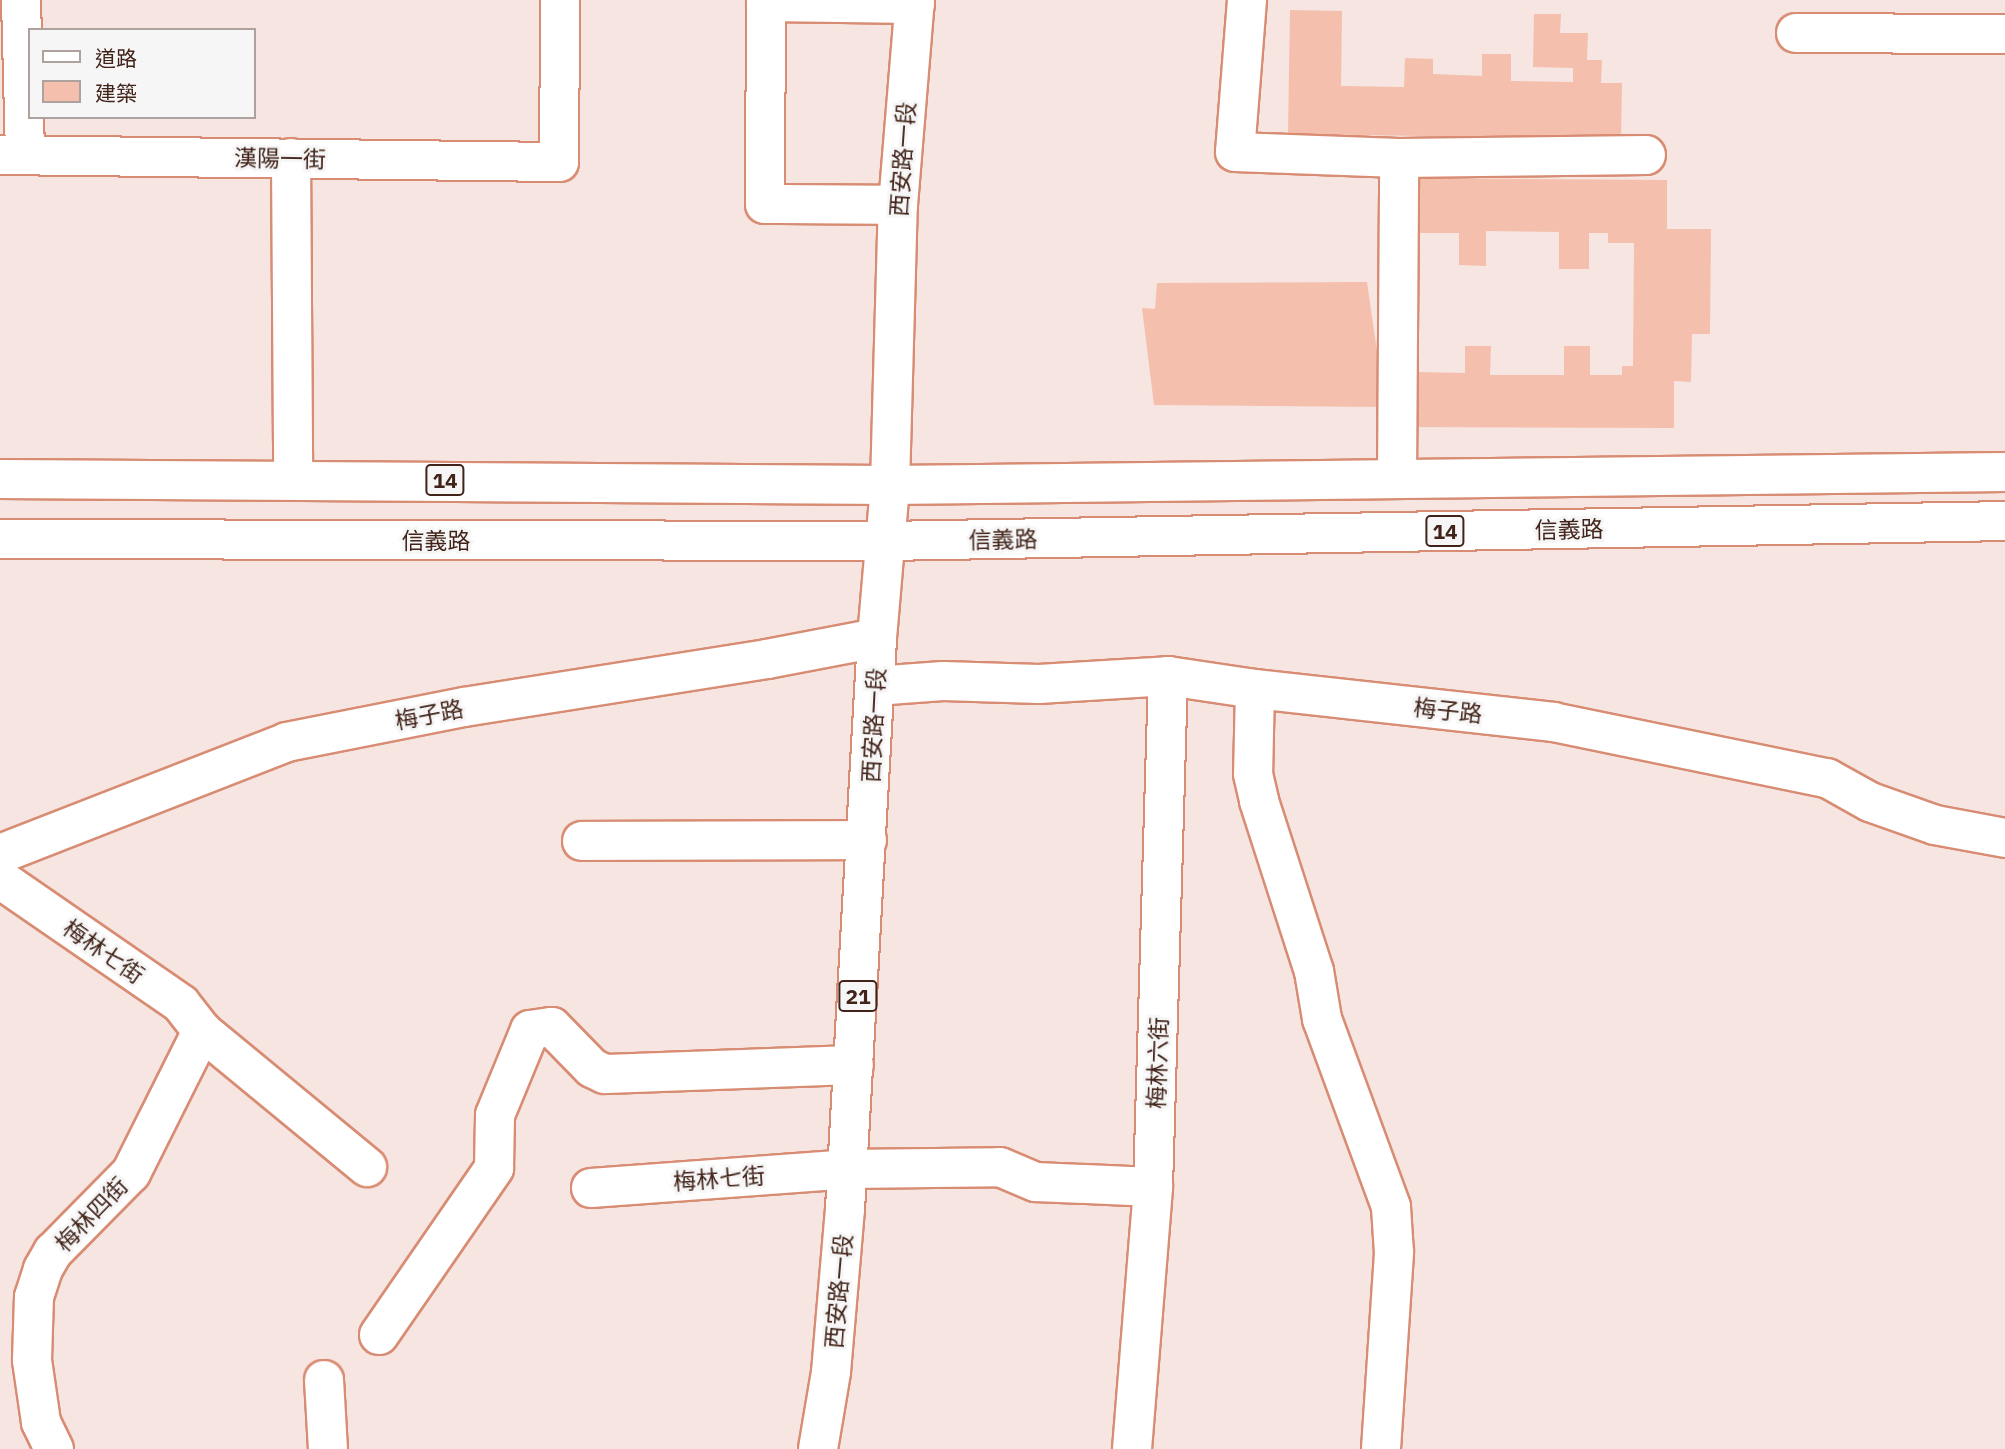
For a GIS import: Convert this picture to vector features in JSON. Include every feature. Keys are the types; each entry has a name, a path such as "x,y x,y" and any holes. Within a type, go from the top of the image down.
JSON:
{"street":[{"path":"12,155 21,0"},
{"name":"漢陽一街","path":"12,155 559,162 560,0"},
{"path":"1247,0 1235,152 1399,158 1646,155"},
{"path":"898,205 765,204 766,1 915,2"},
{"name":"西安路一段","path":"818,1449 831,1372 855,1065 877,638 890,485 898,205 915,2"},
{"path":"1796,33 2005,34"},
{"path":"291,158 293,479"},
{"path":"1397,479 1399,158"},
{"name":"14","path":"0,479 890,485 2005,472"},
{"name":"信義路","path":"0,539 885,541 2005,522"},
{"name":"梅子路","path":"0,854 287,742 464,707 767,659 877,638"},
{"name":"梅子路","path":"875,686 943,681 1040,684 1168,676 1255,689 1553,722 1729,755 1827,778 1870,802 1936,825 2005,838"},
{"name":"梅林六街","path":"1132,1449 1153,1187 1168,676"},
{"path":"1255,689 1253,774 1259,801 1314,971 1321,1019 1391,1207 1394,1253 1381,1449"},
{"path":"582,841 867,840"},
{"name":"梅林七街","path":"0,879 181,1004 202,1031 367,1167"},
{"path":"379,1335 494,1168 495,1115 530,1030 552,1027 592,1068 605,1074 855,1065"},
{"name":"梅林四街","path":"54,1449 41,1422 32,1360 34,1297 43,1269 53,1252 131,1173 202,1031"},
{"name":"梅林七街","path":"591,1188 847,1169 1000,1167 1036,1182 1153,1187"},
{"path":"324,1380 328,1449"}],"building":[{"path":"1290,10 1342,11 1341,86 1404,87 1405,58 1433,59 1433,74 1482,76 1482,54 1511,54 1511,81 1573,82 1573,68 1533,67 1534,14 1561,14 1560,33 1588,33 1587,60 1602,60 1601,83 1622,83 1621,139 1288,134"},
{"path":"1409,178 1667,180 1667,229 1711,229 1710,334 1692,334 1691,382 1674,381 1674,428 1412,427 1413,372 1465,373 1465,346 1491,346 1490,375 1564,375 1564,346 1590,346 1590,375 1622,375 1622,366 1633,366 1634,243 1608,243 1608,233 1589,233 1589,269 1559,269 1559,232 1486,231 1486,266 1459,265 1459,233 1409,233"},
{"path":"1367,282 1385,407 1154,405 1142,308 1155,309 1157,283"}]}
